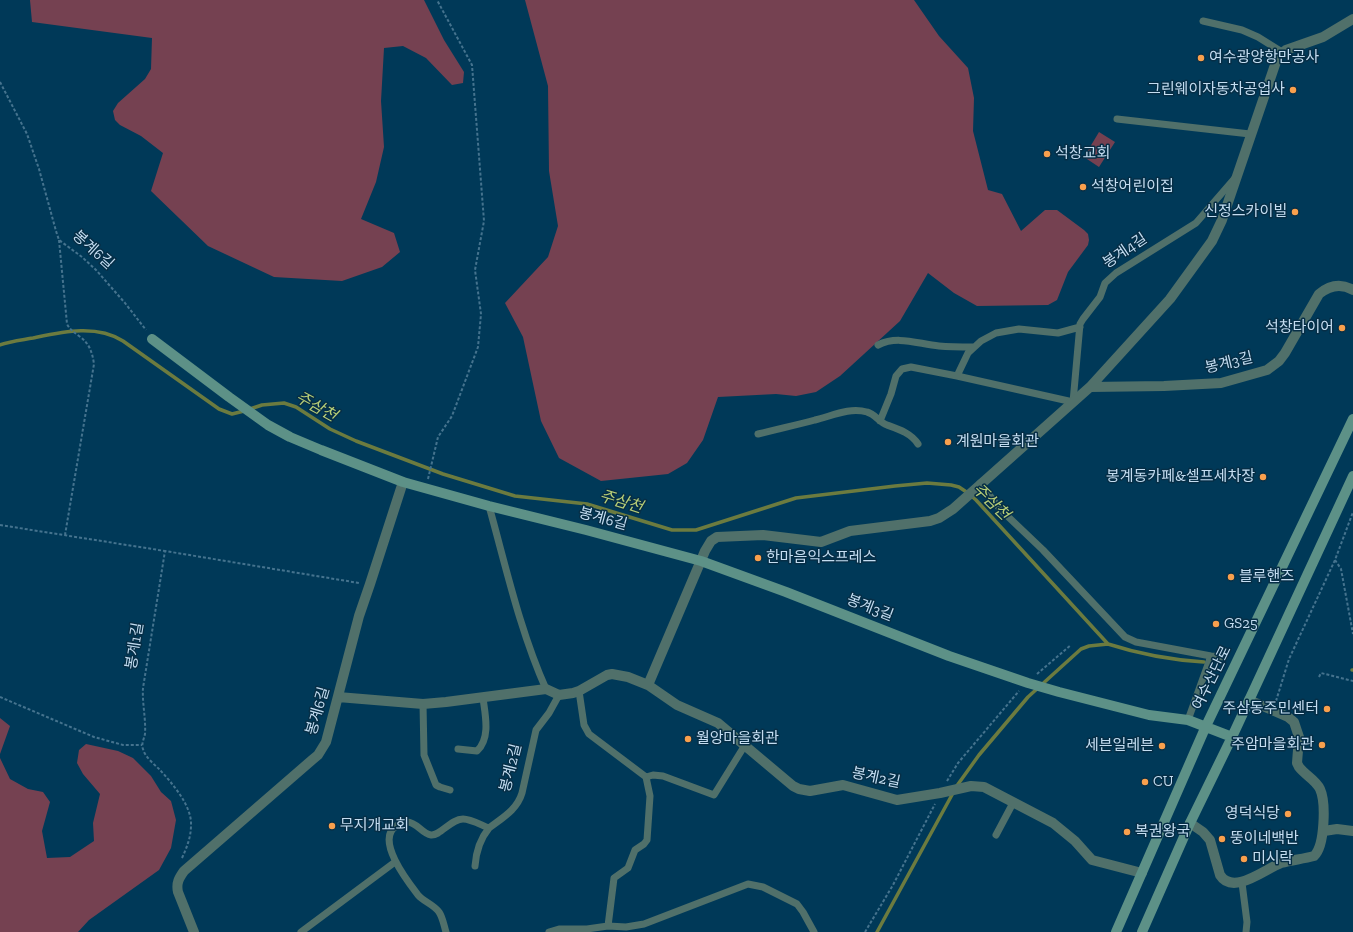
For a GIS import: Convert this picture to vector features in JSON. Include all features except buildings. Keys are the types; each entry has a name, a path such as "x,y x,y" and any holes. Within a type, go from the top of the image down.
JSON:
{"street":[{"path":"1282,52 1323,37 1353,19"},
{"name":"봉계4길","path":"1090,387 1170,299 1212,241 1222,220 1236,175 1276,61 1282,52"},
{"name":"봉계3길","path":"1090,387 1207,384 1230,381 1267,370 1279,361 1285,353 1319,294 1334,286 1344,286 1353,290"},
{"name":"봉계6길","path":"152,339 253,415 280,432 308,445 403,482 701,561"},
{"path":"648,684 701,561 713,539 717,537 763,535 821,542 850,531 930,521 943,516 960,503 1090,387"},
{"name":"여수산단로","path":"1116,932 1206,726 1353,419"},
{"path":"1142,932 1190,823 1232,738 1353,476"},
{"name":"봉계6길","path":"194,932 177,887 184,871 318,755 327,737 359,616 403,482"},
{"name":"봉계3길","path":"701,561 800,597 949,656 1028,682 1059,692 1149,715 1188,720"},
{"name":"봉계2길","path":"560,695 579,691 607,675 612,674 628,677 648,684 677,705 718,723 793,786 799,789 810,790 843,786 897,800 971,786 984,787 1013,803"},
{"path":"338,697 423,704 483,698 546,689 560,695"},
{"path":"1190,823 1203,832 1210,840 1222,877 1227,881 1242,883 1280,864 1314,856 1318,853 1324,831 1323,799 1320,788 1297,763 1299,743 1295,724 1288,718 1249,700"},
{"path":"1188,720 1206,726 1232,738"},
{"path":"1013,803 1053,823 1075,841 1092,860 1142,873"},
{"path":"1324,831 1337,830 1353,832"}],"lane":[{"path":"1203,21 1242,30 1258,37 1282,52"},
{"path":"1117,119 1250,134"},
{"name":"봉계4길","path":"1073,402 1080,327 1083,318 1100,297 1106,282 1116,273 1196,223 1236,175"},
{"path":"958,376 966,356 974,347 989,336 1004,331 1024,330 1058,333 1080,327"},
{"path":"878,346 885,342 899,340 940,346 974,347"},
{"path":"880,421 891,394 896,376 902,369 911,367 1073,402"},
{"path":"758,434 848,411 867,412 885,424 908,434 918,444"},
{"path":"979,485 1000,509 1043,550 1125,637 1136,642 1224,657"},
{"path":"489,506 521,620 546,689"},
{"path":"1188,720 1212,656"},
{"path":"579,691 586,730 589,734 646,777 650,796 647,840 635,850 628,868 614,878 608,926"},
{"name":"봉계2길","path":"489,828 513,809 520,800 536,730 560,695"},
{"path":"458,749 477,751 483,744 486,725 483,698"},
{"path":"423,704 425,759 436,784 450,790"},
{"path":"646,777 656,775 663,776 714,795 745,745"},
{"path":"996,835 1013,803"},
{"path":"446,932 438,910 421,898 395,862 390,846 390,834 394,828 403,822 413,823 431,835 436,834 455,821 462,819 489,828 483,836 479,846 475,866"},
{"path":"301,932 395,862"},
{"path":"1242,883 1247,922 1246,932"},
{"path":"548,932 559,929 587,929 608,926 626,927 644,924 748,884 758,885 797,904 814,932"}],"path":[{"path":"428,477 438,437 452,416 478,347 481,314 475,270 484,221 472,65 437,0"},
{"name":"봉계6길","path":"0,82 27,134 39,169 59,240 82,257 96,270 125,303 152,339"},
{"path":"59,240 67,324 70,329 88,344 93,354 94,364 65,535"},
{"path":"1272,710 1278,696 1289,659 1335,560 1353,512"},
{"path":"0,524 370,584"},
{"name":"봉계1길","path":"142,745 145,735 142,698 143,688 165,551"},
{"path":"1335,560 1341,569 1353,634"},
{"path":"1319,676 1321,673 1344,680 1353,681"},
{"path":"0,697 94,737 123,745 142,745 144,753 174,785 190,817 192,823 189,841 181,862"}],"shaded area":[{"path":"30,0 424,0 444,40 464,72 463,83 452,85 426,58 403,46 384,48 381,101 384,147 376,182 361,219 394,233 400,252 382,267 342,281 274,277 208,246 151,191 163,153 141,136 120,125 115,120 113,111 118,103 145,79 151,69 152,38 32,22"},
{"path":"525,0 914,0 939,36 968,68 974,98 973,131 988,190 1002,194 1021,231 1045,210 1057,210 1088,234 1088,245 1068,272 1057,300 1048,305 977,306 954,293 928,273 900,321 840,376 816,392 796,396 776,394 718,397 703,440 687,463 668,474 601,481 559,458 541,421 523,337 505,303 548,257 558,226 549,171 548,86"},
{"path":"1099,132 1115,142 1099,167 1084,157"},
{"path":"0,718 10,726 0,754"},
{"path":"86,744 118,751 133,758 151,776 161,792 171,801 176,820 171,848 159,870 89,920 78,932 0,932 0,758 10,779 28,789 43,792 50,802 42,831 47,858 70,857 94,841 93,823 100,794 83,774 77,763 79,750"}],"waterway":[{"name":"주삼천","path":"0,345 67,332 90,331 102,333 123,341 219,409 232,414 244,411"},
{"name":"주삼천","path":"250,409 262,405 284,403 296,407 330,429 356,441 443,474 515,496 587,504 672,530 696,530 796,498 927,483 959,487 976,500 1108,644 1156,656 1204,662"},
{"path":"956,787 979,755 1028,697 1081,649 1089,646 1108,644"},
{"path":"877,932 953,793"}],"place":[{"name":"여수광양항만공사","path":"1201,58"},
{"name":"그린웨이자동차공업사","path":"1293,90"},
{"name":"석창교회","path":"1047,154"},
{"name":"석창어린이집","path":"1083,187"},
{"name":"신정스카이빌","path":"1295,212"},
{"name":"석창타이어","path":"1342,328"},
{"name":"계원마을회관","path":"948,442"},
{"name":"봉계동카페&셀프세차장","path":"1263,477"},
{"name":"한마음익스프레스","path":"758,558"},
{"name":"블루핸즈","path":"1231,577"},
{"name":"GS25","path":"1216,624"},
{"name":"주삼동주민센터","path":"1327,709"},
{"name":"월앙마을회관","path":"688,739"},
{"name":"주암마을회관","path":"1322,745"},
{"name":"세븐일레븐","path":"1162,746"},
{"name":"CU","path":"1145,782"},
{"name":"영덕식당","path":"1288,814"},
{"name":"무지개교회","path":"332,826"},
{"name":"복권왕국","path":"1127,832"},
{"name":"뚱이네백반","path":"1222,839"},
{"name":"미시락","path":"1244,859"}]}
